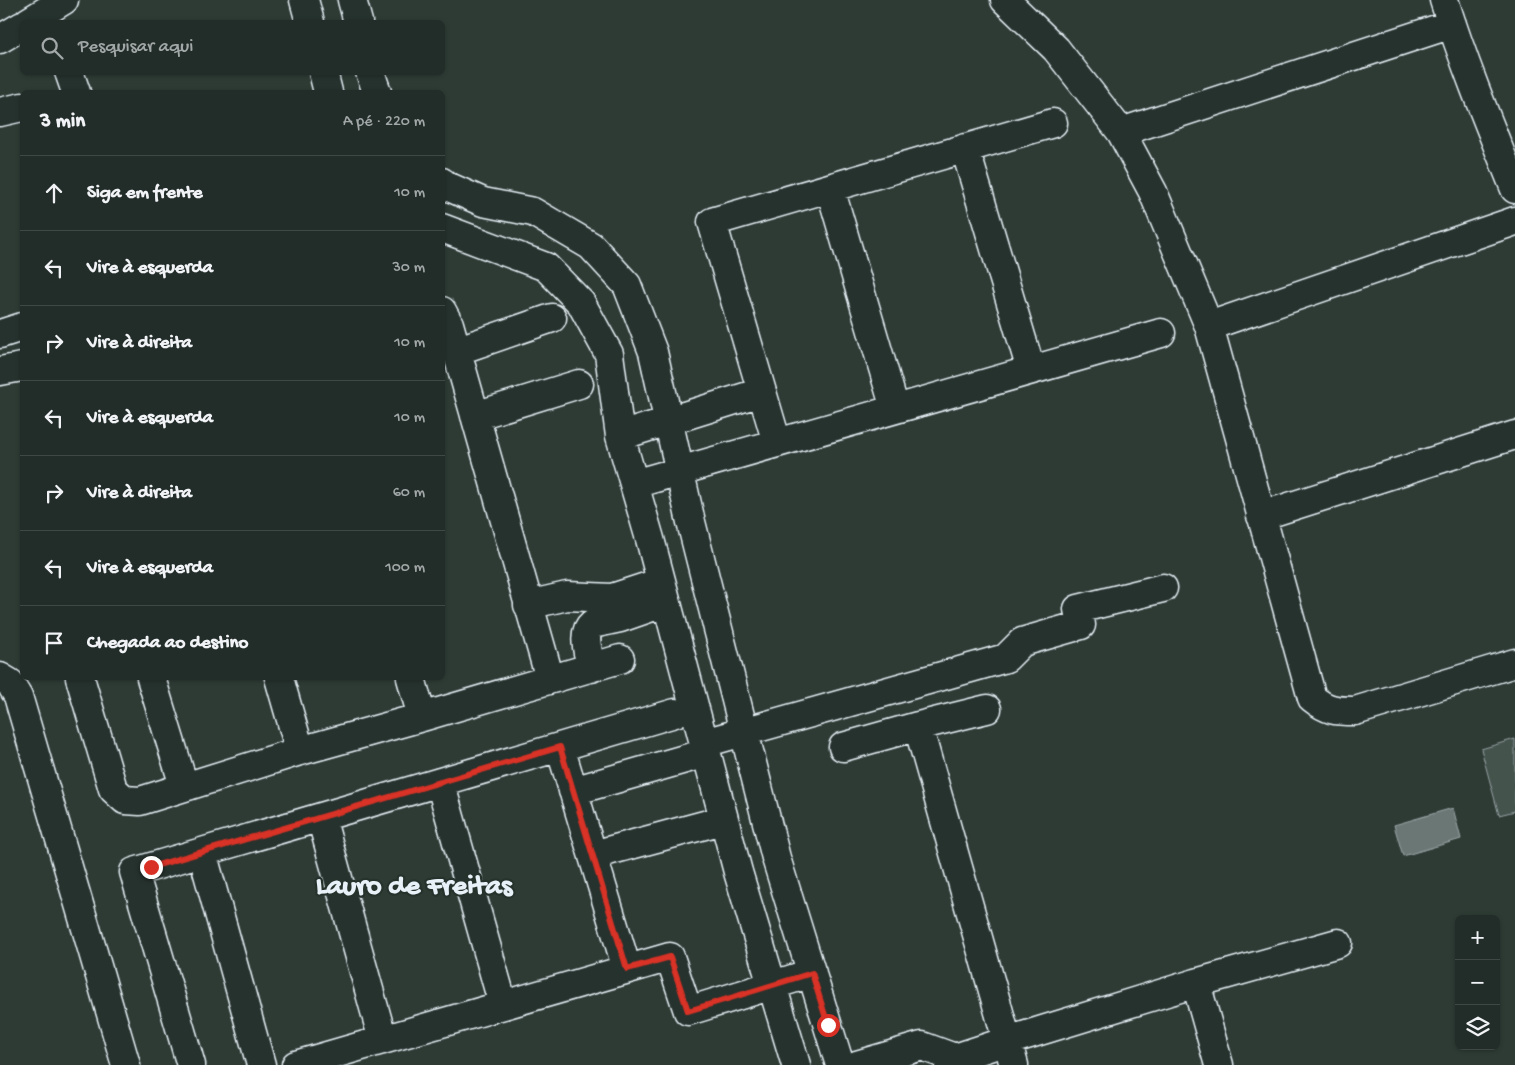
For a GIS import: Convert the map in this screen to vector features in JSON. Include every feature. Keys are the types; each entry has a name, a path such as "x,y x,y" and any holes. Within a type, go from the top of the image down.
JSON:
{"street":[{"path":"304,0 309,20"},
{"path":"352,0 357,20"},
{"path":"1005,0 1056,49 1120,132 1153,192 1209,326 1312,698 1323,707 1336,711 1355,711 1515,663"},
{"path":"1120,132 1448,12 1515,189"},
{"path":"0,39 20,27"},
{"path":"70,75 74,90"},
{"path":"324,75 328,90"},
{"path":"371,75 376,90"},
{"path":"0,112 20,107"},
{"path":"777,443 712,222 1053,122"},
{"path":"965,148 1031,370"},
{"path":"445,184 483,202 533,212 591,246 627,285 653,352 680,471 776,858 840,1065"},
{"path":"830,188 895,409"},
{"path":"1209,326 1515,221"},
{"path":"445,229 546,267 581,304 609,354 620,436 664,592 698,750 738,872 796,1065"},
{"path":"445,317 449,324 550,679"},
{"path":"456,351 552,318"},
{"path":"0,334 20,328"},
{"path":"634,484 1160,332"},
{"path":"0,371 20,367"},
{"path":"475,416 579,384"},
{"path":"620,436 761,392"},
{"path":"1261,516 1515,435"},
{"path":"573,791 698,750 744,732 1006,658 1022,642 1081,625 1078,609 1163,588"},
{"path":"528,605 567,596 612,598 664,592"},
{"path":"591,668 586,633 592,624 620,618 664,592"},
{"path":"81,680 113,789 125,800 140,801 300,751 620,659"},
{"path":"0,677 10,683 18,696 126,1065"},
{"path":"152,680 184,786"},
{"path":"280,680 300,751"},
{"path":"412,680 422,717"},
{"path":"843,747 987,708"},
{"path":"191,1065 134,872 675,713"},
{"path":"918,726 1011,1053"},
{"path":"560,747 627,969"},
{"path":"440,782 503,1005"},
{"path":"320,817 383,1040"},
{"path":"592,855 712,823"},
{"path":"202,852 261,1065"},
{"path":"857,1065 922,1046 952,1061 1011,1053 1196,983 1338,943"},
{"path":"296,1065 670,957 688,1011 812,973"},
{"path":"1196,983 1220,1065"}],"shaded area":[{"path":"1515,739 1515,811 1499,815 1481,749"},
{"path":"1453,808 1461,839 1403,856 1394,825"}],"district":[{"name":"Lauro de Freitas","path":"414,888"}],"route":[{"path":"151,867 560,747 627,969 670,957 688,1011 812,973 828,1025"}]}
